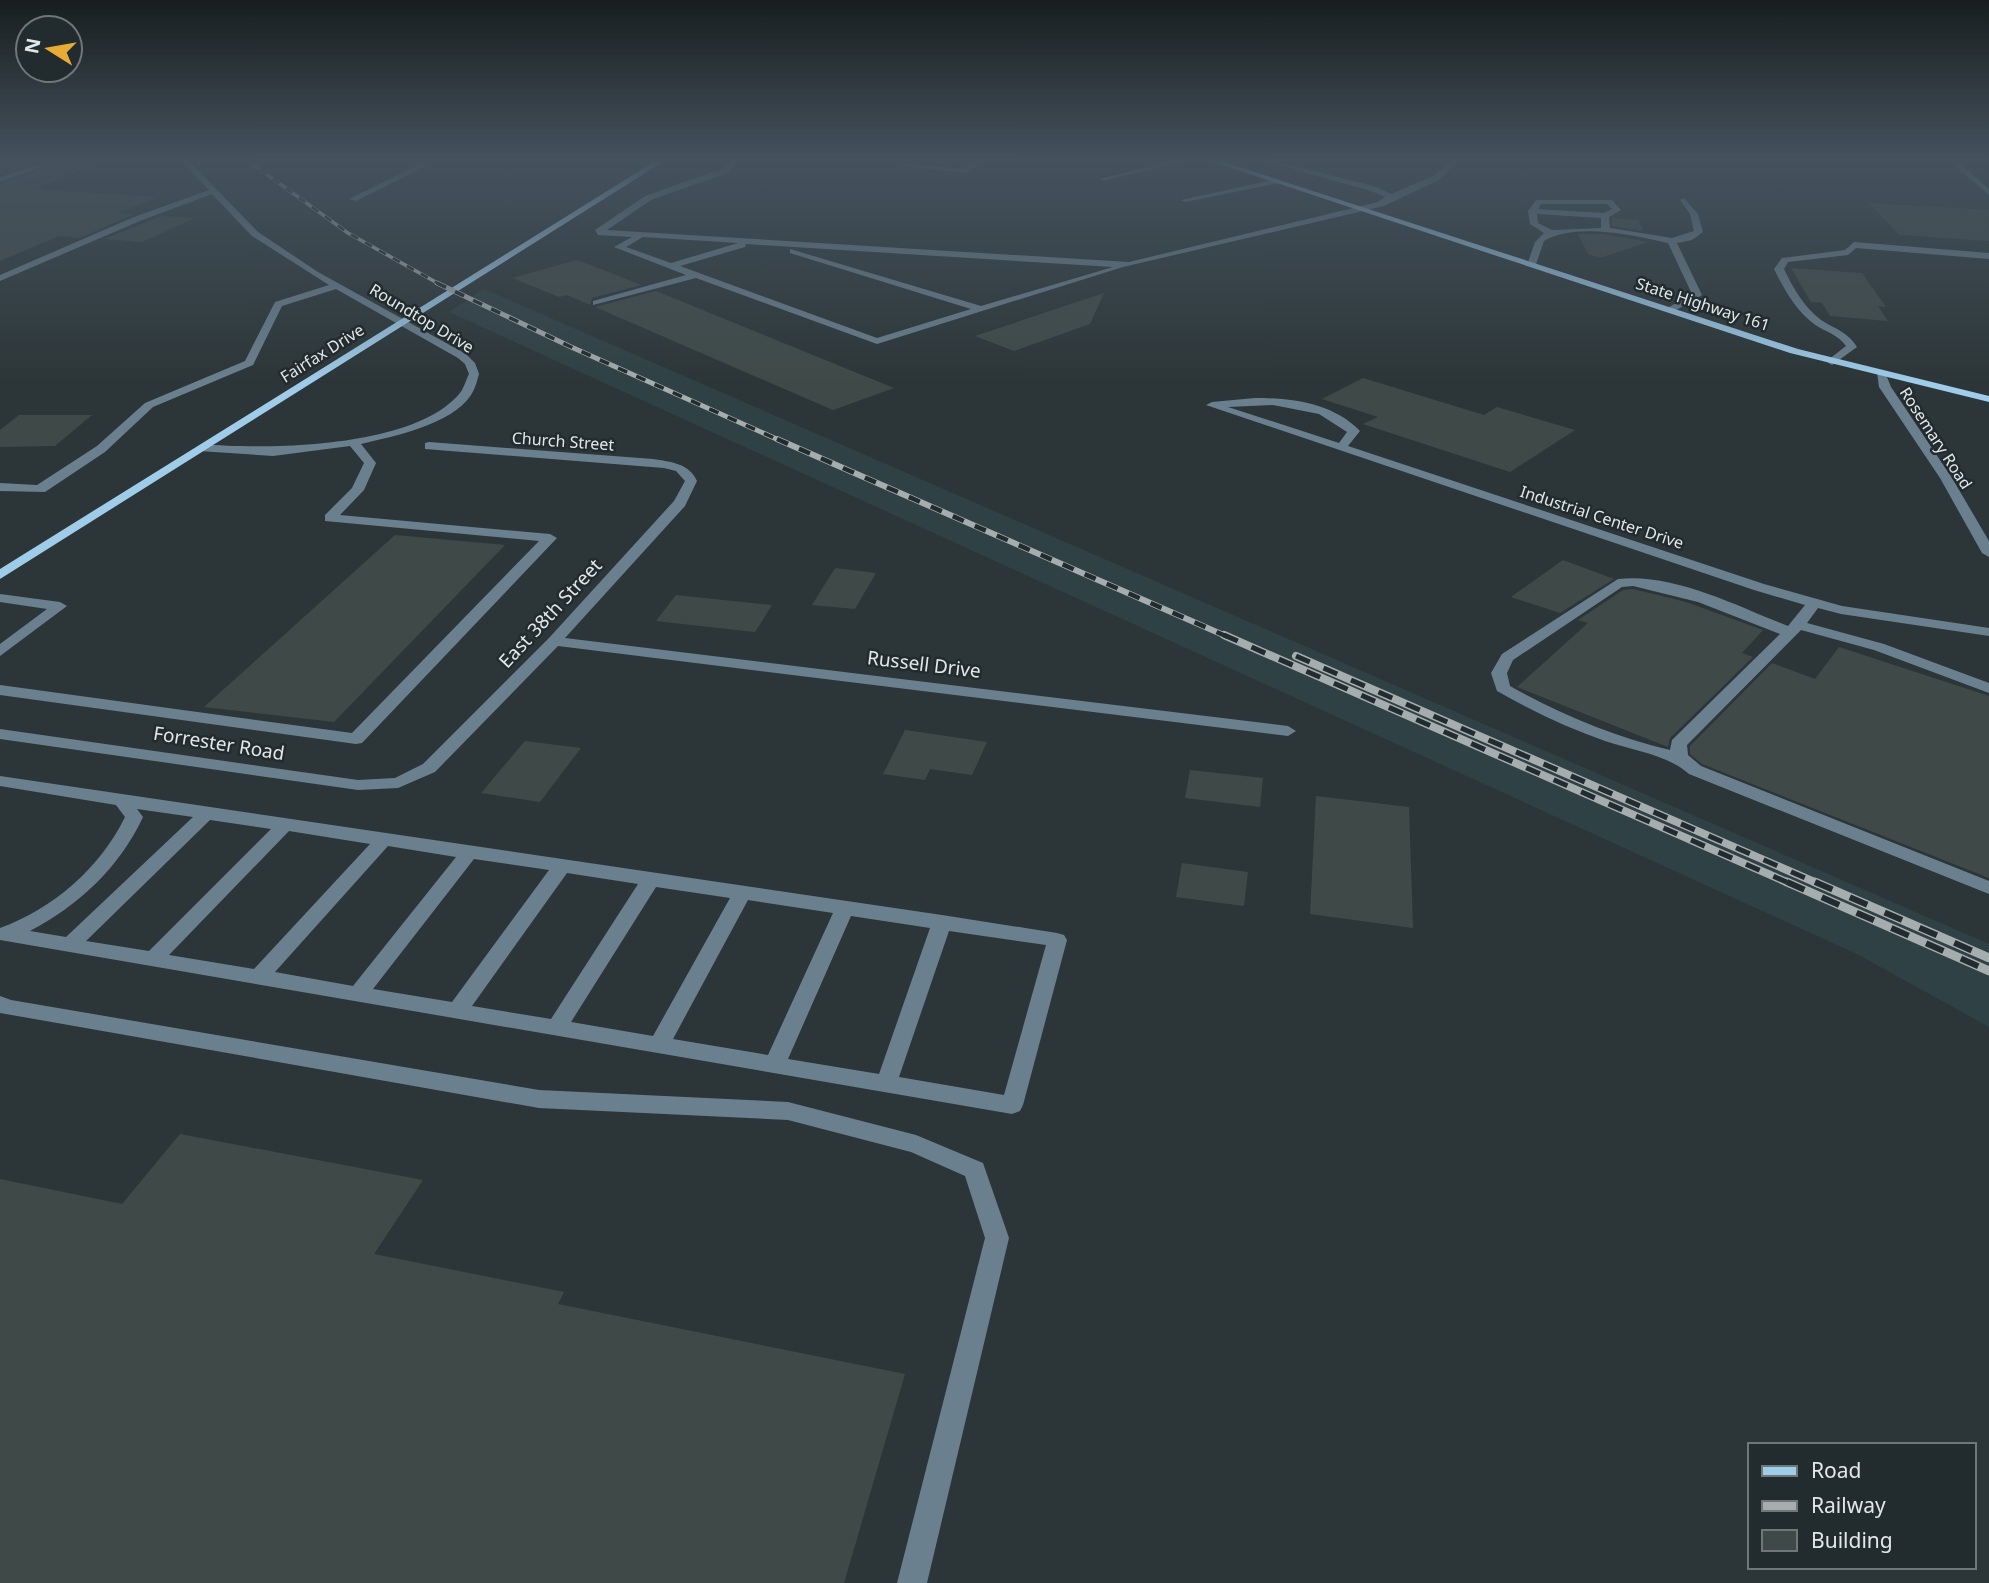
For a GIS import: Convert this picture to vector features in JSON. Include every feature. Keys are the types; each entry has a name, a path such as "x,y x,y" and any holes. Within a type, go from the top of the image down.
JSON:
{"main road":[{"name":"Fairfax Drive","path":"0,575 544,234"},
{"name":"State Highway 161","path":"1437,234 1832,362 1989,399"}],"street":[{"path":"0,278 102,234"},
{"name":"Roundtop Drive","path":"203,448 276,452 353,442 399,431 436,415 464,396 473,383 474,374 470,363 462,356 338,286 255,234"},
{"path":"626,234 1129,265"},
{"path":"643,235 618,247 877,341 1129,265 1253,234"},
{"path":"1532,265 1539,241 1549,234"},
{"path":"1620,234 1672,241 1696,234"},
{"path":"1670,310 1697,295 1672,241"},
{"path":"672,266 754,242"},
{"path":"767,243 983,310"},
{"path":"1832,362 1852,347 1846,335 1817,322 1786,284 1779,269 1785,260 1848,252 1854,245 1989,256"},
{"path":"596,303 697,275"},
{"path":"0,487 40,489 101,449 149,405 249,363 278,304 338,286"},
{"name":"Rosemary Road","path":"1881,374 1885,387 1946,478 1989,553"},
{"name":"Industrial Center Drive","path":"1318,411 1281,399 1212,405 1759,587 1814,603 1896,620 1989,632"},
{"path":"1280,427 1318,411 1339,418 1353,431 1341,448"},
{"path":"0,691 356,739 550,538 330,517 358,490 370,463 353,442"},
{"name":"Church Street","path":"429,446 653,463 681,469 691,478"},
{"name":"East 38th Street","path":"429,768 554,641 680,503 691,478"},
{"path":"1989,688 1879,647 1794,629 1667,587 1629,579 1618,583 1507,657 1499,673 1503,688 1524,701 1655,751 1680,757 1695,770 1989,888"},
{"path":"0,598 60,606 0,651"},
{"path":"1680,757 1678,744 1794,629 1814,603"},
{"name":"Russell Drive","path":"554,641 1288,731"},
{"name":"Forrester Road","path":"0,734 358,785 398,783 429,768"},
{"path":"0,781 1057,940 1012,1105 3,934"},
{"path":"3,934 41,918 78,889 126,839 134,817 122,801"},
{"path":"70,945 206,814"},
{"path":"153,959 285,825"},
{"path":"259,977 384,839"},
{"path":"358,994 470,852"},
{"path":"457,1011 562,866"},
{"path":"556,1028 651,879"},
{"path":"659,1045 743,893"},
{"path":"774,1065 845,908"},
{"path":"886,1084 942,922"},
{"path":"0,1003 20,1009 539,1099 788,1111 916,1144 975,1170 997,1238 912,1583"}],"shaded area":[{"path":"484,289 1989,944 1989,1027 1857,954 449,312"}],"building":[{"path":"0,234 89,234 80,238 59,236 0,261"},
{"path":"117,234 160,234 142,242 104,239"},
{"path":"1578,234 1605,234 1648,242 1600,258 1588,254"},
{"path":"1989,234 1989,241 1899,235"},
{"path":"577,260 641,285 592,298 590,305 567,295 559,297 512,278"},
{"path":"1791,268 1862,273 1886,307 1878,306 1888,321 1830,316 1822,303 1811,302"},
{"path":"656,291 894,388 833,410 595,307"},
{"path":"1104,293 1090,324 1014,351 975,336"},
{"path":"1363,378 1484,415 1497,407 1575,430 1510,472 1363,424 1378,417 1322,399"},
{"path":"19,415 92,415 55,446 0,447 0,430"},
{"path":"395,535 505,545 334,722 204,707"},
{"path":"1563,560 1614,579 1560,613 1511,597"},
{"path":"835,568 876,573 855,609 812,605"},
{"path":"1633,589 1686,602 1763,630 1742,653 1753,657 1670,738 1668,747 1517,687 1588,623 1578,620 1623,590"},
{"path":"676,595 772,605 755,632 656,621"},
{"path":"1839,647 1989,696 1989,878 1702,764 1690,754 1690,746 1772,663 1815,679"},
{"path":"905,730 987,742 972,775 930,769 925,780 883,774"},
{"path":"525,741 581,748 540,802 481,793"},
{"path":"1190,770 1263,778 1260,807 1185,798"},
{"path":"1316,796 1409,807 1413,928 1310,914"},
{"path":"1182,863 1248,872 1244,906 1176,897"},
{"path":"180,1134 423,1180 374,1254 564,1292 558,1304 905,1374 844,1583 0,1583 0,1179 122,1204"}],"railway":[{"path":"350,234 440,284"},
{"path":"440,284 569,346 781,441"},
{"path":"777,439 1228,637"},
{"path":"1224,635 1791,884"},
{"path":"1296,656 1819,884"},
{"path":"1787,882 1989,971"},
{"path":"1815,882 1989,958"}]}
